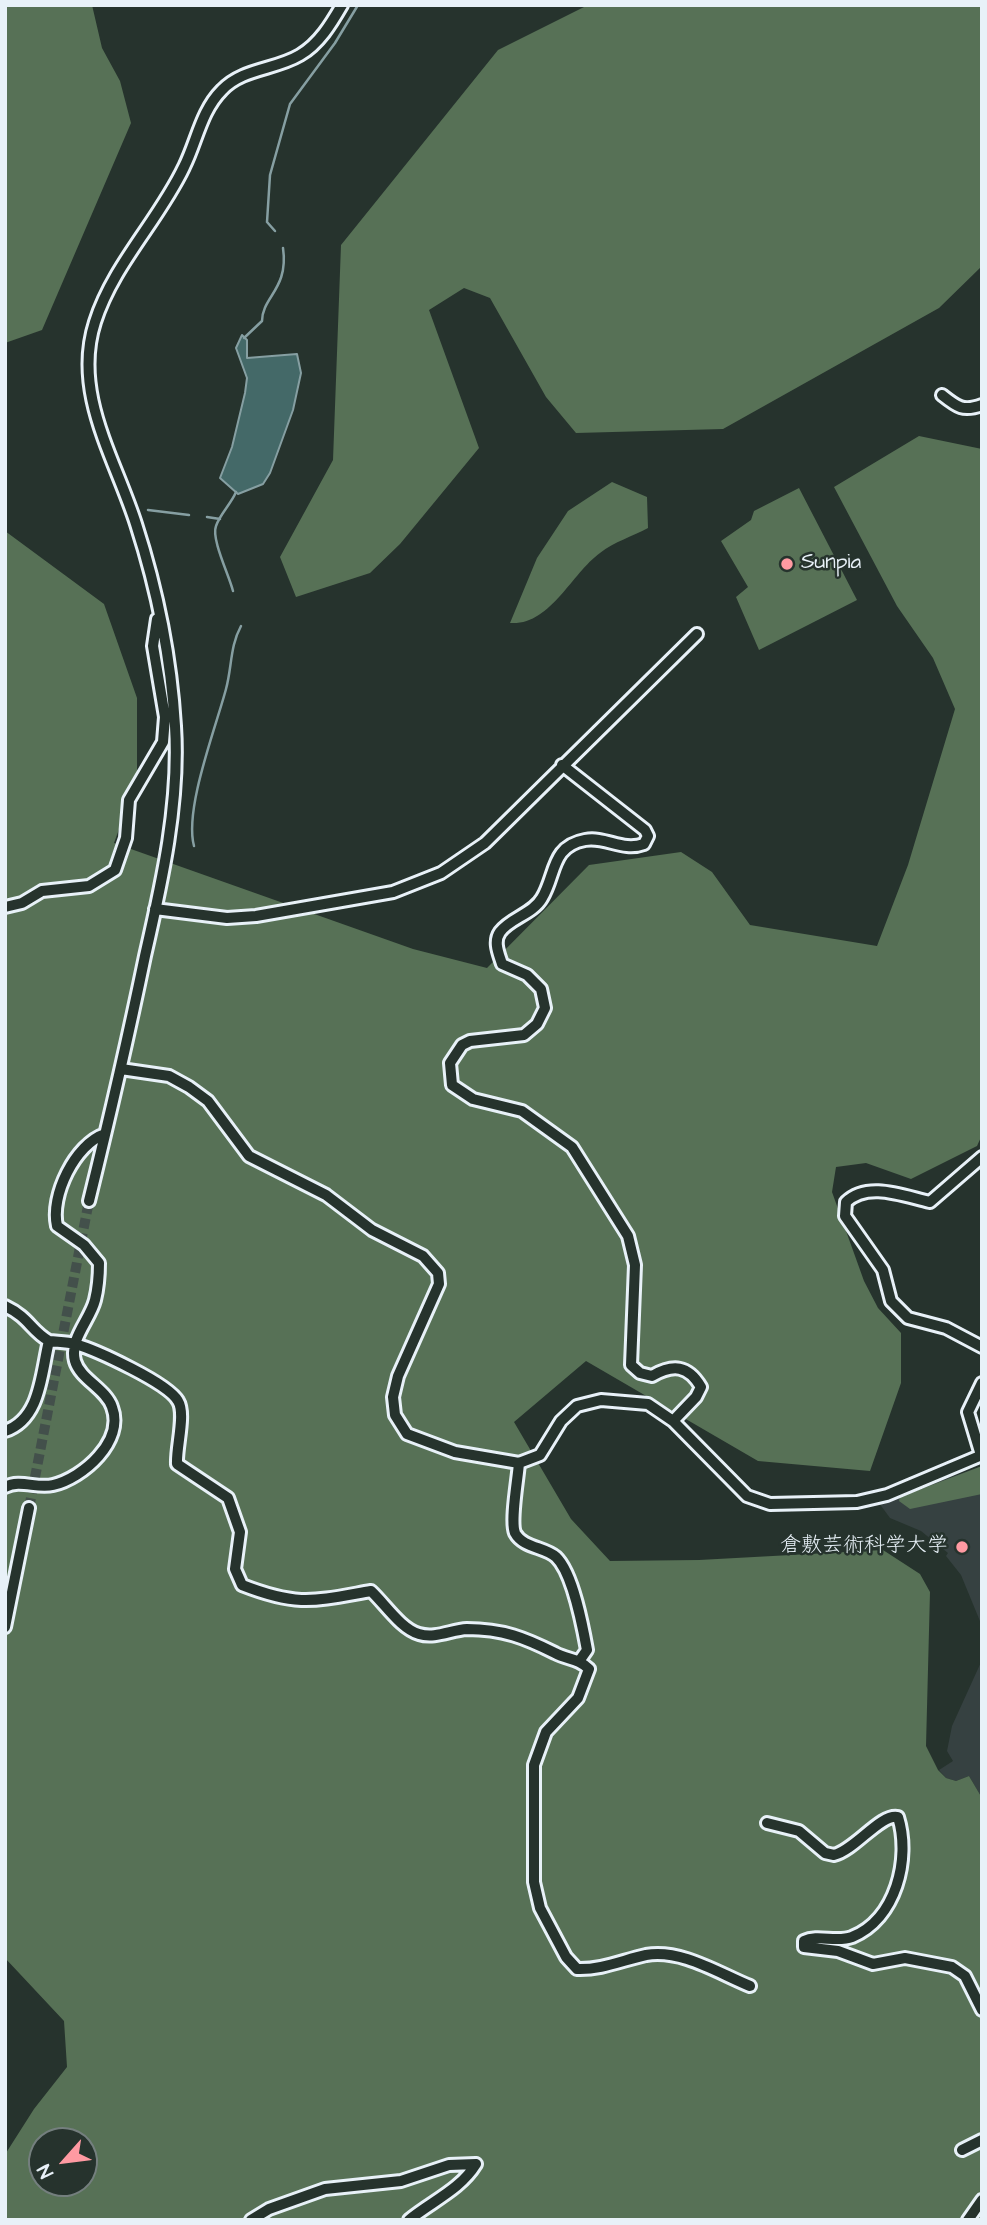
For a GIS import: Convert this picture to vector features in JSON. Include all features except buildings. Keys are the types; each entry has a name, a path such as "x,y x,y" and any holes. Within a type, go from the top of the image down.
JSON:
{"street":[{"path":"89,1201 156,909 166,852 176,749 159,611 136,524 93,408 86,364 96,318 184,167 213,101 223,88 250,72 299,56 330,26 342,5"},
{"path":"942,395 958,408 967,410 982,405"},
{"path":"5,907 22,903 42,891 89,887 114,870 126,838 129,800 163,742 165,717 152,646 159,611"},
{"path":"156,909 227,918 256,916 393,892 441,873 485,843 697,634"},
{"path":"562,765 645,830 648,836 644,844 632,848 587,840 572,845 557,856 543,897 533,909 500,932 496,944 502,964 527,975 541,989 545,1008 537,1024 524,1035 470,1041 454,1053 449,1072 452,1085 461,1093 522,1111 572,1147 628,1236 635,1265 631,1365 640,1373 652,1376 677,1367 694,1376 701,1387 696,1398 673,1420"},
{"path":"121,1069 169,1076 189,1087 208,1101 249,1156 326,1195 372,1230 423,1256 438,1273 439,1284 398,1376 393,1397 395,1415 407,1434 455,1452 519,1463 540,1455 561,1421 577,1406 601,1401 649,1404 673,1420 747,1496 770,1504 857,1502 887,1494 981,1455 968,1412 982,1383"},
{"path":"5,1487 12,1483 50,1486 60,1483 94,1460 108,1444 115,1425 112,1406 75,1362 75,1344 95,1302 99,1263 84,1245 57,1226 54,1213 64,1177 93,1138 105,1134"},
{"path":"982,1157 930,1202 866,1190 855,1193 846,1202 845,1216 883,1270 891,1301 908,1318 946,1328 982,1347"},
{"path":"5,1306 27,1319 40,1336 48,1341 75,1344 163,1385 179,1402 182,1418 176,1444 177,1464 193,1478 215,1487 228,1498 240,1532 235,1569 242,1585 271,1597 299,1602 371,1591 402,1623 417,1634 433,1637 467,1629 500,1632 527,1638 558,1655 580,1660 589,1669 578,1698 546,1732 534,1765 532,1853 540,1908 566,1957 577,1969 594,1970 650,1955 675,1957 702,1964 750,1986"},
{"path":"5,1431 17,1427 35,1404 48,1341"},
{"path":"519,1463 513,1530 519,1540 556,1556 564,1568 583,1627 587,1650 580,1660"},
{"path":"5,1627 29,1508"},
{"path":"767,1822 799,1831 825,1853 834,1855 858,1843 888,1817 898,1817 902,1831 898,1883 886,1911 853,1936 841,1940 809,1938 804,1941 803,1947 838,1951 873,1964 905,1958 952,1967 965,1976 982,2010"},
{"path":"962,2150 982,2140"},
{"path":"251,2220 269,2209 325,2189 401,2181 449,2165 476,2164 468,2178 409,2220"},
{"path":"968,2220 982,2200"}],"shaded area":[{"name":"倉敷芸術科学大学","path":"982,1466 982,1626 961,1575 946,1556 948,1553 921,1531 890,1518 879,1503"},
{"path":"982,1660 982,1798 969,1776 956,1781 946,1778 939,1770 953,1761 947,1751 952,1726"}],"green space":[{"path":"5,5 92,5 102,48 120,81 131,123 42,330 5,343"},
{"path":"588,5 982,5 982,266 939,308 723,429 576,433 546,397 490,298 464,288 429,310 479,448 400,544 370,573 296,597 280,557 333,460 341,245 498,50"},
{"path":"919,436 982,449 982,1135 977,1146 911,1179 866,1163 836,1167 832,1192 864,1281 878,1308 901,1333 901,1383 870,1471 758,1461 586,1361 514,1422 571,1519 610,1561 699,1560 883,1550 920,1574 930,1592 926,1746 938,1770 946,1778 956,1781 969,1776 982,1798 982,2220 5,2220 6,2153 34,2109 67,2067 64,2021 5,1958 5,531 104,604 137,698 137,780 114,843 413,949 487,968 589,865 681,852 712,872 750,925 877,946 908,865 955,709 933,658 897,606 834,487"},
{"path":"612,482 647,497 648,528 600,553 548,608 537,616 524,622 510,623 537,558 568,511"},
{"name":"Sunpia","path":"799,488 857,600 759,650 736,597 748,587 721,541 751,520 754,511"},
{"path":"982,1466 982,1494 910,1509 899,1501 900,1497"}],"water":[{"path":"242,335 247,340 247,358 297,354 301,373 293,410 270,473 263,484 238,494 220,478 232,447 245,393 247,378 236,348"}],"waterway":[{"path":"275,231 267,222 270,175 290,104 335,43 358,5"},
{"path":"244,338 262,321 266,305 279,283 284,262 283,248"},
{"path":"233,591 215,532 236,492"},
{"path":"148,510 189,515"},
{"path":"207,517 220,519"},
{"path":"194,846 193,811 197,790 241,626"}],"tunnel":[{"path":"29,1508 89,1201"}],"place":[{"name":"Sunpia","path":"787,564"},
{"name":"倉敷芸術科学大学","path":"962,1547"}]}
